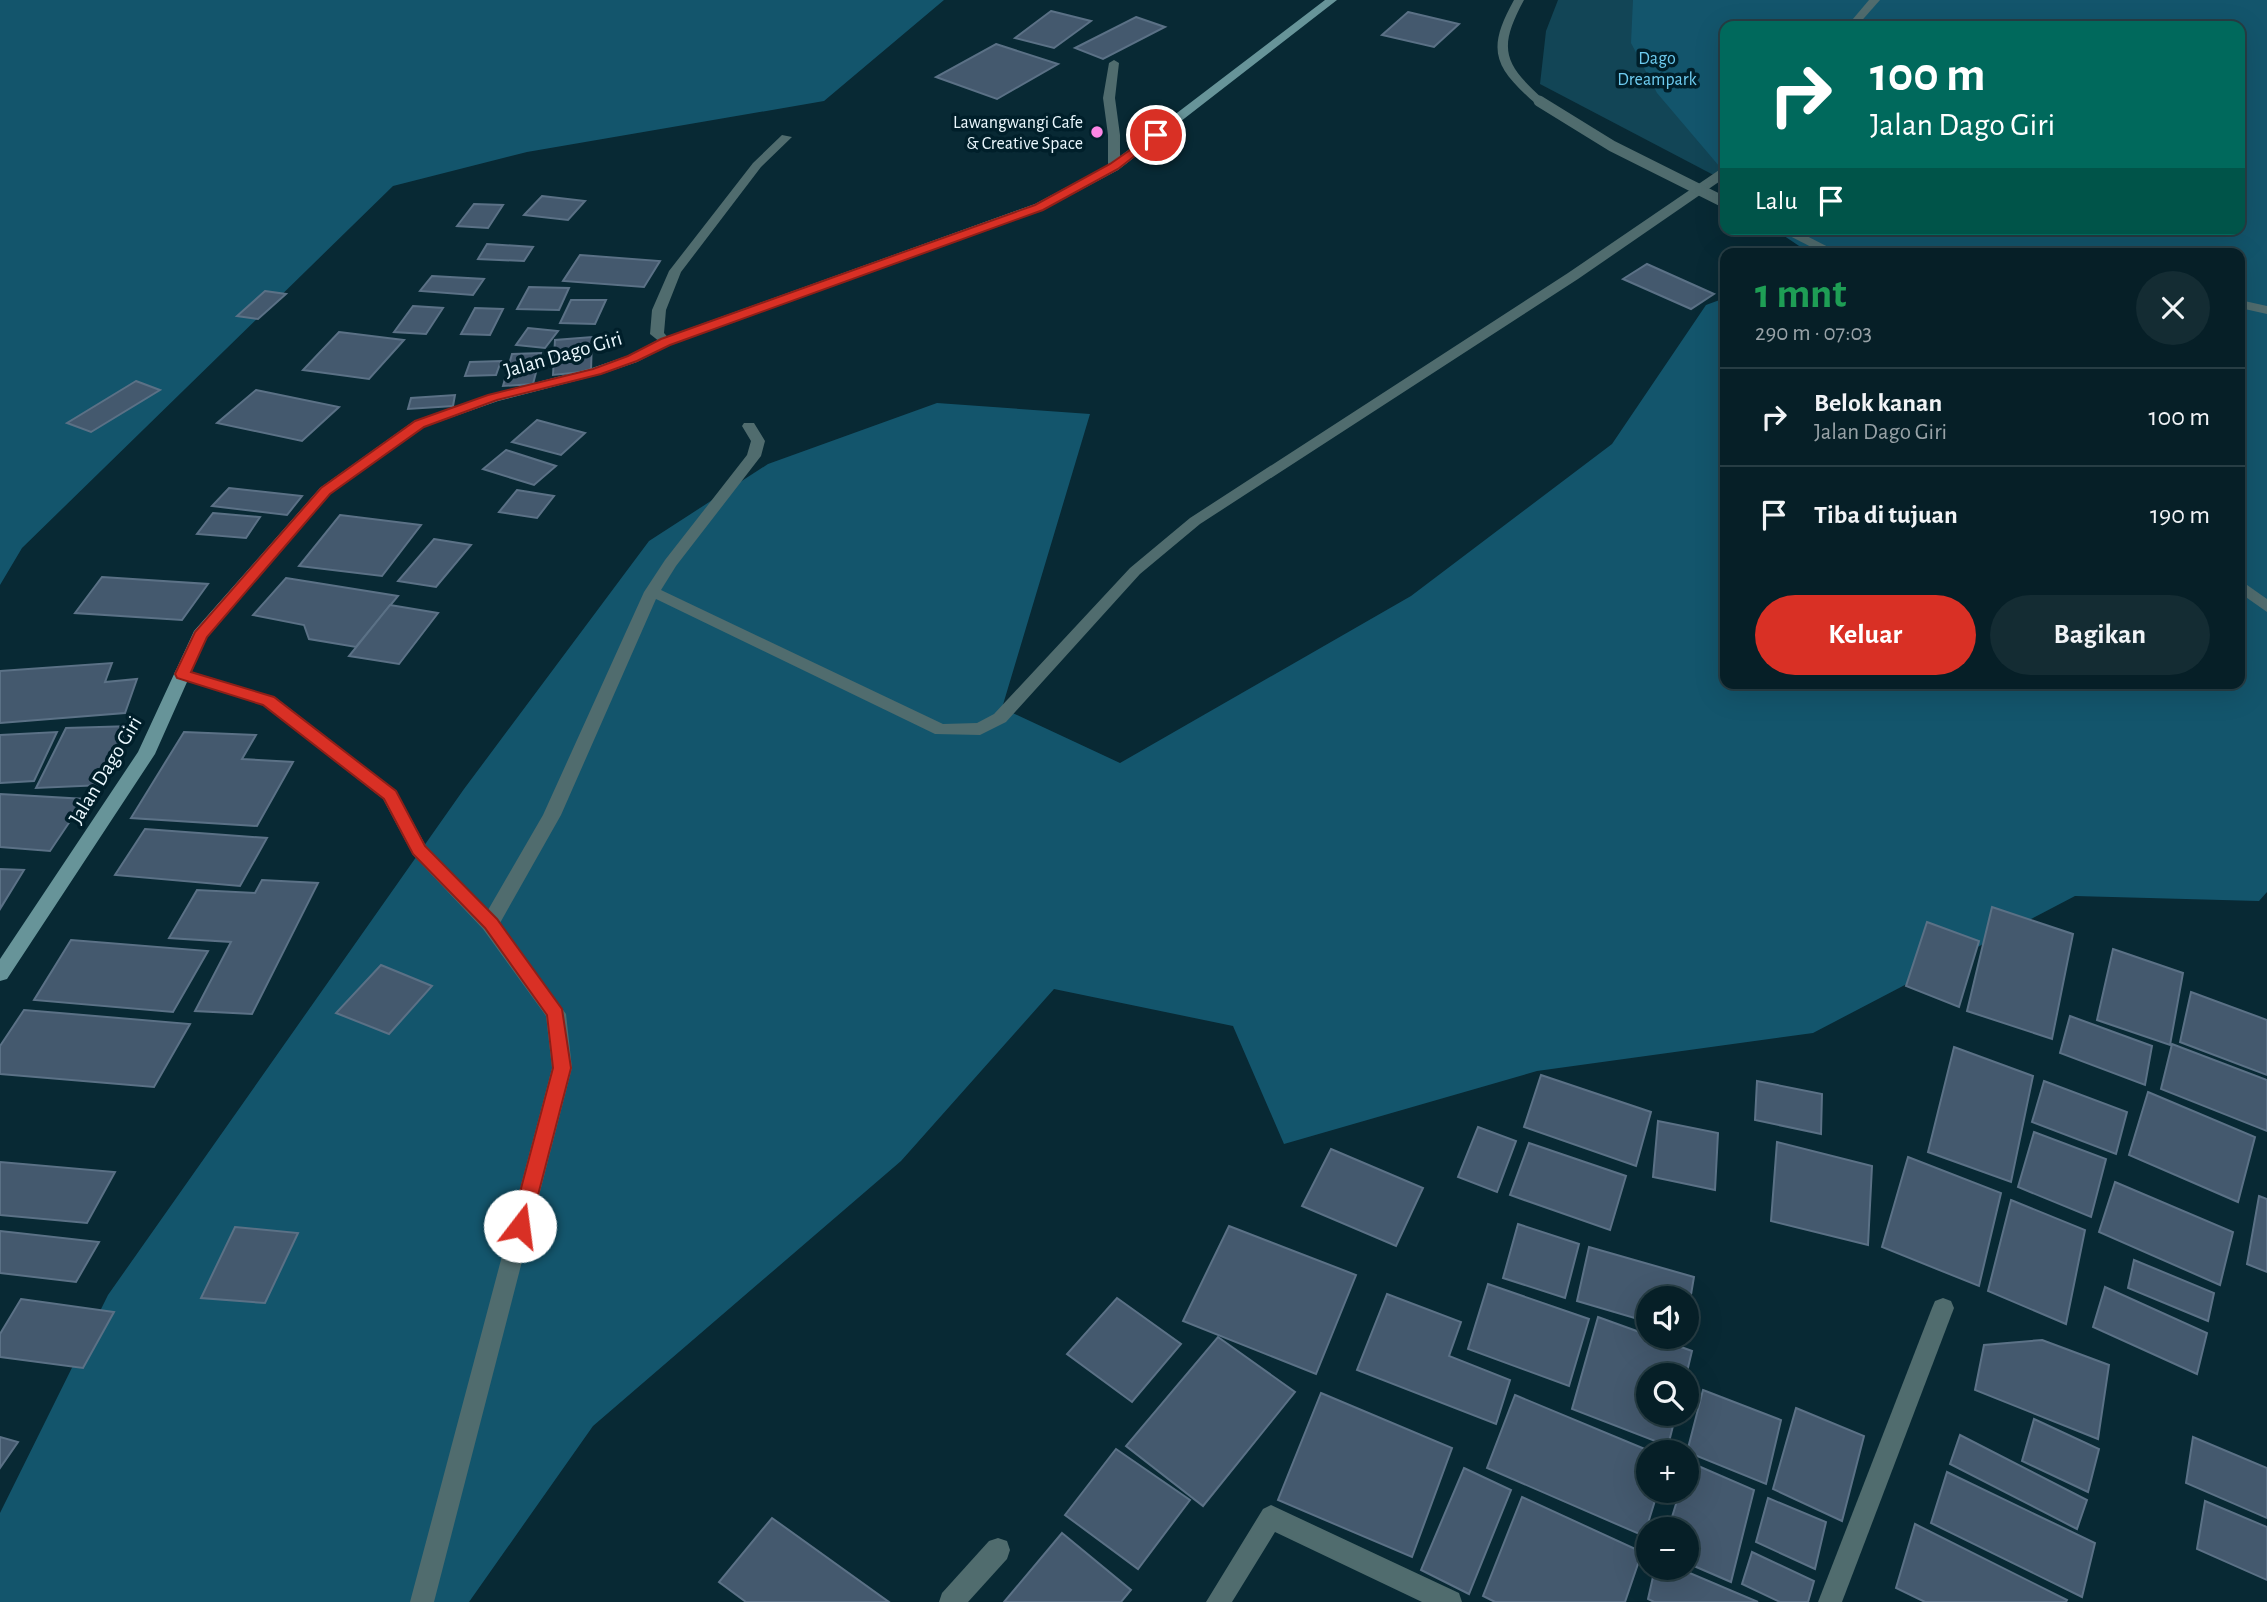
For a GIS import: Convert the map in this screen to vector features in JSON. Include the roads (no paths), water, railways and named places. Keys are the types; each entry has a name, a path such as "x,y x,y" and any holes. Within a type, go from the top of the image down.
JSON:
{"main road":[{"name":"Jalan Dago Giri","path":"0,974 146,754 200,635 325,491 385,446 419,424 493,398 632,359 665,342 1039,207 1114,167 1332,0"}],"street":[{"path":"1520,0 1503,30 1500,53 1516,82 1539,101 1612,146 1720,200"},
{"path":"1856,21 1875,0"},
{"path":"1114,63 1109,99 1114,135 1114,167"},
{"path":"665,342 657,334 659,310 675,271 757,165 786,137"},
{"path":"652,592 941,730 980,729 1000,718 1135,571 1195,521 1573,276 1720,175"},
{"path":"1795,235 1823,248"},
{"path":"2245,304 2267,310"},
{"path":"491,924 552,815 652,592 670,563 754,456 758,441 749,426"},
{"path":"2245,589 2267,607"},
{"path":"182,674 269,701 390,795 419,850 491,924 556,1014 562,1068 422,1602"},
{"path":"1830,1602 1943,1308"},
{"path":"1218,1602 1271,1517 1348,1556 1450,1602"},
{"path":"951,1602 998,1550"}],"place":[{"name":"Lawangwangi Cafe & Creative Space","path":"1097,132"}],"park label":[{"name":"Dago Dreampark","path":"1657,68"}]}
